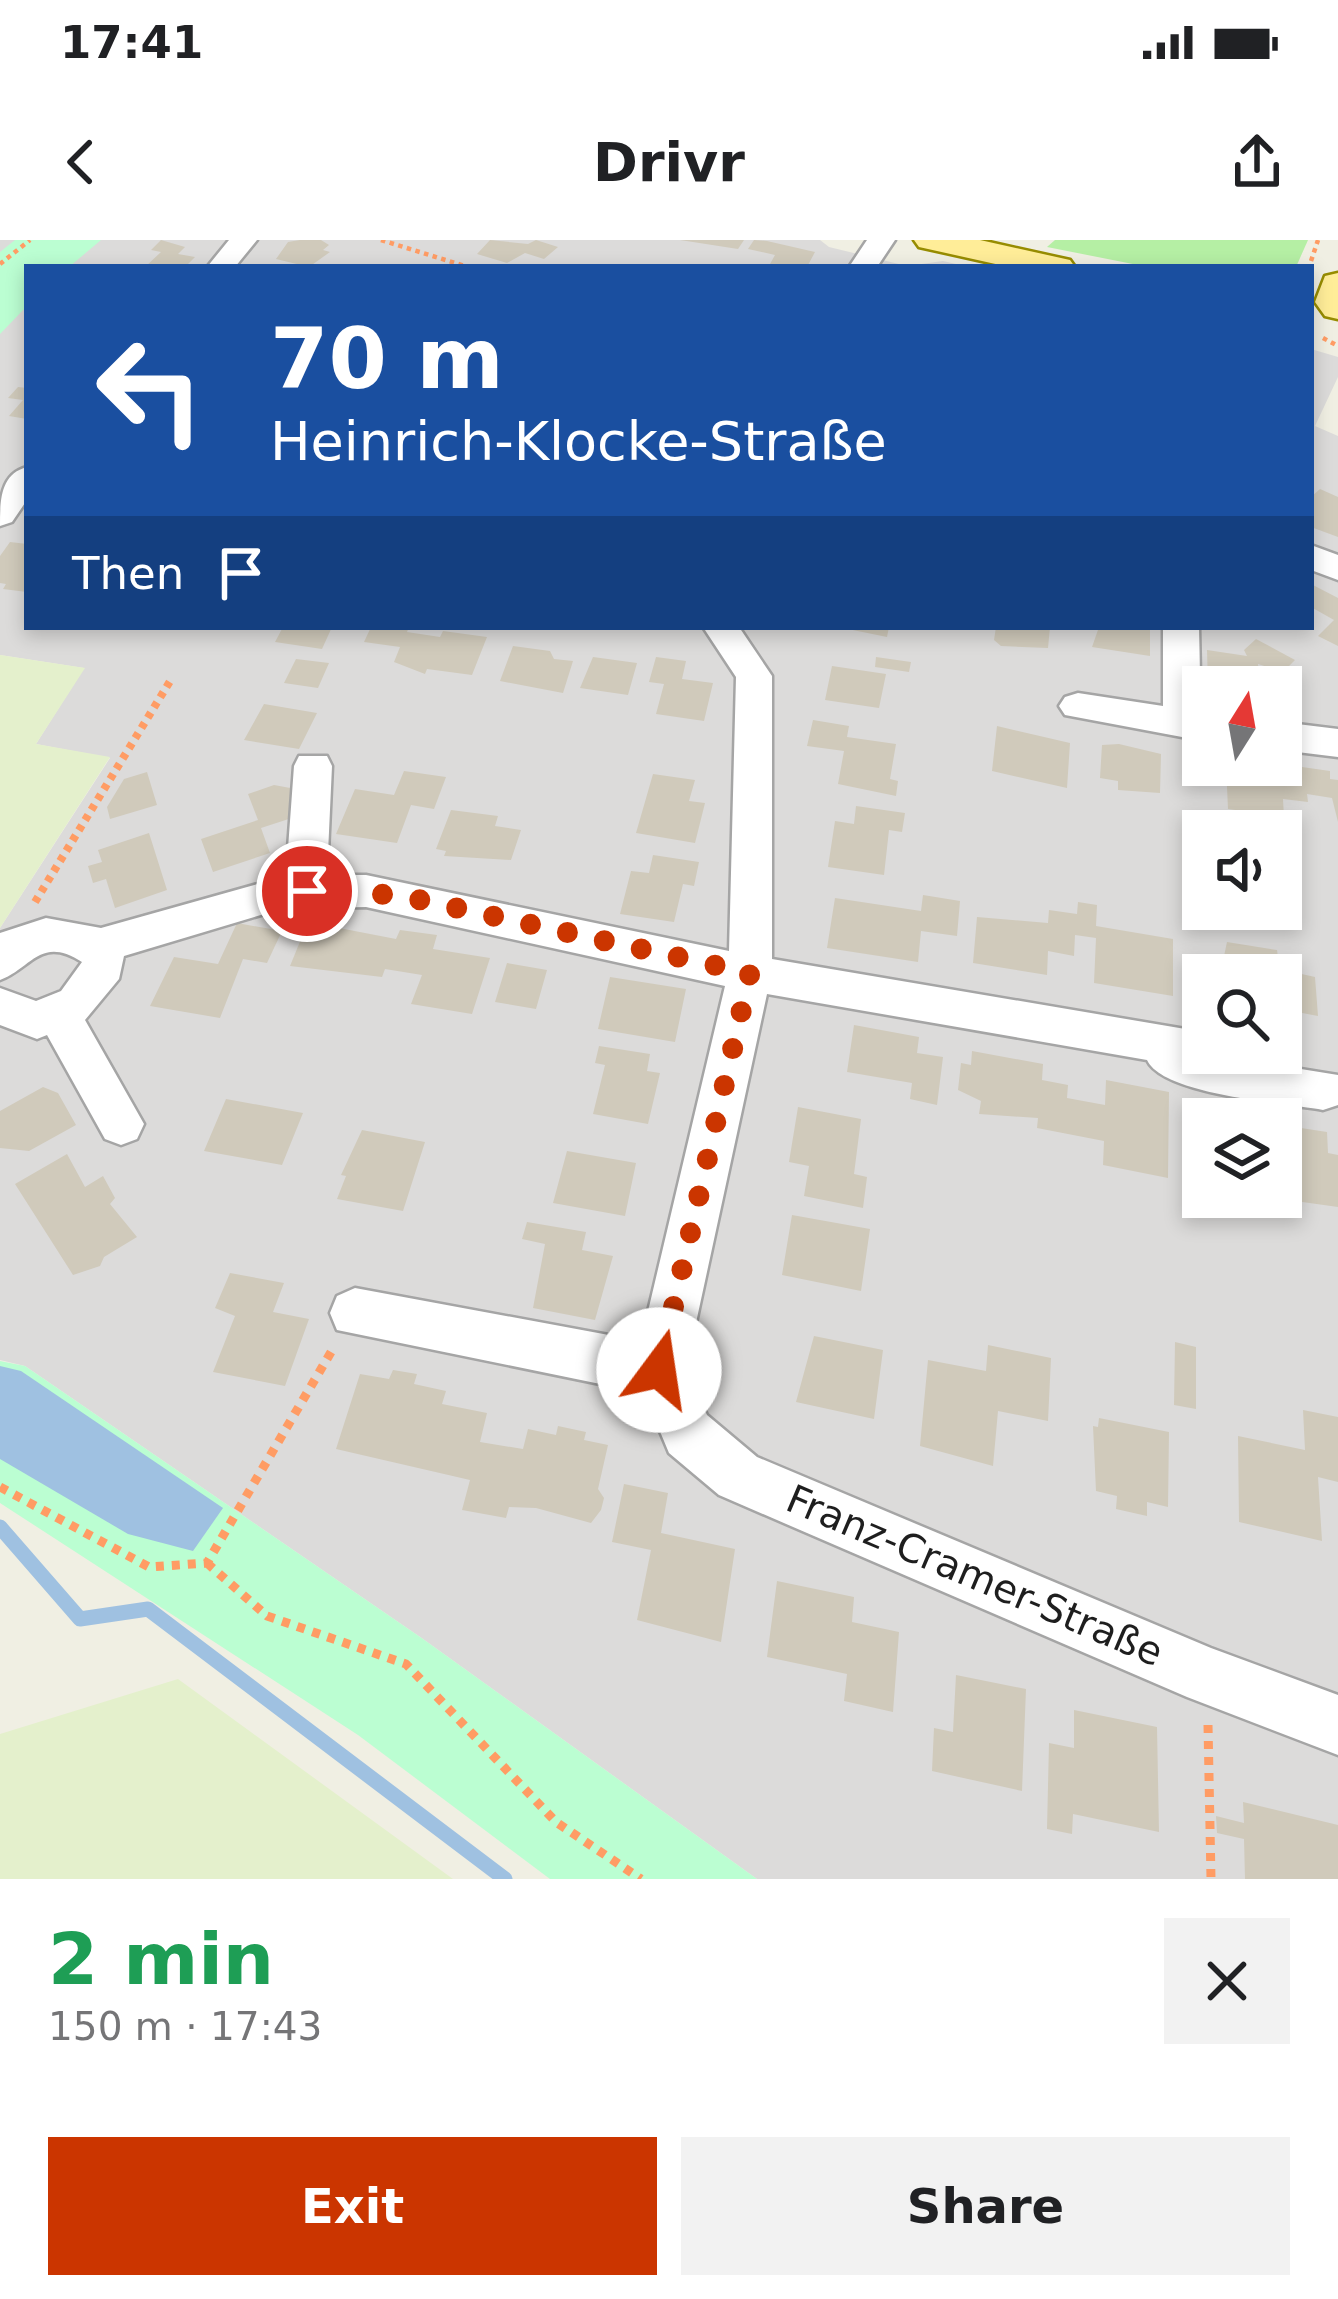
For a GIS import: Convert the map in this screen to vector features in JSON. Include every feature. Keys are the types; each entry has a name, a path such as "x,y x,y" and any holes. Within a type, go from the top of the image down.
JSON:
{"main road":[{"path":"931,240 1044,264"}],"street":[{"path":"223,264 243,240"},
{"path":"8,508 24,482"},
{"path":"355,1313 659,1370 750,973 754,676 723,630"},
{"path":"1181,630 1186,666"},
{"path":"1078,706 1182,722"},
{"path":"1302,739 1338,743"},
{"path":"307,891 313,766"},
{"path":"5,955 46,934 100,945 220,906 307,891 398,895 750,973 1182,1047"},
{"path":"0,1006 38,1020 76,1004 104,966 100,945"},
{"path":"57,1012 122,1124"},
{"path":"1140,1040 1178,1065 1330,1093"},
{"path":"1290,1074 1330,1093"},
{"name":"Franz-Cramer-Straße","path":"659,1370 688,1434 738,1475 1208,1676 1338,1725"}],"path":[{"path":"0,264 30,240"},
{"path":"381,240 458,264"},
{"path":"0,252 12,254"},
{"path":"5,955 172,678"},
{"path":"207,1563 355,1313"},
{"path":"0,1487 149,1568 207,1563 267,1616 406,1664 556,1822 641,1879"},
{"path":"1208,1676 1211,1879"}],"shaded area":[{"path":"0,240 820,240 829,247 899,264 24,264 24,630 1314,630 1314,350 1338,357 1338,377 1315,426 1338,436 1338,1879 757,1879 423,1639 25,1366 0,1360 0,928 110,758 36,744 84,668 0,655"}],"green space":[{"path":"15,240 101,240 73,264 24,264 24,309 0,334 0,252"},
{"path":"1055,240 1308,240 1297,264 1133,264 1047,247"},
{"path":"0,655 85,668 36,744 110,757 0,928"},
{"path":"0,1361 25,1366 423,1639 757,1879 550,1879 358,1735 0,1503"},
{"path":"178,1679 453,1879 0,1879 0,1734"}],"water":[{"path":"0,1366 21,1371 223,1508 193,1551 128,1534 0,1459"}],"building":[{"path":"161,240 185,247 178,254 195,257 188,264 148,264 161,252 151,250"},
{"path":"321,240 329,245 323,250 330,252 313,264 276,259 288,242"},
{"path":"490,240 528,244 536,240 558,247 544,259 525,253 507,263 477,254"},
{"path":"680,240 744,240 738,249"},
{"path":"754,240 815,252 809,264 770,264 775,255 748,249"},
{"path":"18,387 24,388 24,418 9,416 23,400 8,398"},
{"path":"1320,489 1338,497 1338,537 1314,528 1314,494"},
{"path":"10,542 24,544 24,592 3,589 0,556"},
{"path":"1314,586 1338,598 1338,646 1318,636 1334,620 1314,609"},
{"path":"281,630 331,630 322,649 275,642"},
{"path":"370,630 487,637 472,675 427,669 425,674 394,662 400,647 364,642"},
{"path":"853,630 888,630 887,637"},
{"path":"996,630 1050,630 1048,648 1001,646 994,640"},
{"path":"1098,630 1150,630 1150,656 1092,647"},
{"path":"1256,639 1295,660 1289,666 1207,666 1207,650 1247,656 1244,650"},
{"path":"513,646 550,651 554,659 573,661 563,693 500,681"},
{"path":"593,657 637,663 628,695 580,688"},
{"path":"656,657 686,661 682,679 713,683 704,721 656,714 664,684 649,682"},
{"path":"876,657 911,662 909,672 875,667"},
{"path":"296,659 329,663 318,688 284,683"},
{"path":"832,666 886,674 879,708 825,700"},
{"path":"264,704 317,713 299,749 244,740"},
{"path":"813,720 849,726 847,737 896,744 890,779 898,781 896,796 838,784 844,751 807,746"},
{"path":"997,726 1070,743 1067,788 992,771"},
{"path":"1102,745 1161,754 1160,793 1118,790 1118,781 1100,778"},
{"path":"1302,767 1330,771 1330,779 1338,780 1338,822 1332,798 1307,794 1308,802 1283,799 1284,810 1228,809 1227,786 1302,786"},
{"path":"404,771 446,777 434,809 411,805 397,843 336,834 355,789 394,795"},
{"path":"147,772 157,805 110,819 107,807 124,779"},
{"path":"653,774 695,780 689,801 705,803 695,843 636,833"},
{"path":"274,785 301,790 301,815 261,828 270,853 213,872 201,839 258,820 248,794"},
{"path":"856,806 905,813 902,832 889,830 884,875 828,867 835,821 854,824"},
{"path":"451,810 498,816 495,826 521,830 511,860 444,856 446,851 436,849"},
{"path":"149,833 167,890 115,908 106,879 93,883 88,866 102,862 98,850"},
{"path":"653,855 699,862 694,886 683,884 674,922 620,914 631,871 649,873"},
{"path":"923,895 960,901 957,936 921,931 918,962 827,948 835,898 921,911"},
{"path":"1078,902 1097,905 1096,926 1173,939 1173,996 1094,983 1096,938 1075,935 1074,956 1048,951 1047,975 973,963 977,917 1048,923 1049,910 1077,914"},
{"path":"308,922 396,939 400,930 437,935 433,949 490,958 472,1014 411,1004 422,975 385,969 382,977 290,966"},
{"path":"237,923 282,931 267,963 243,959 220,1018 150,1006 174,957 218,964"},
{"path":"1227,942 1277,950 1278,954 1224,954"},
{"path":"507,963 547,970 536,1009 495,1002"},
{"path":"1302,974 1315,977 1318,1016 1302,1013"},
{"path":"610,977 686,989 675,1042 598,1029"},
{"path":"854,1025 919,1037 917,1053 943,1057 937,1105 910,1099 912,1083 847,1072"},
{"path":"599,1046 650,1054 647,1071 660,1073 648,1124 593,1114 605,1065 595,1063"},
{"path":"972,1051 1043,1064 1042,1080 1068,1085 1067,1098 1105,1105 1106,1080 1169,1092 1168,1178 1103,1165 1104,1141 1037,1128 1038,1118 979,1114 981,1101 958,1090 961,1063 971,1065"},
{"path":"43,1087 58,1093 76,1125 29,1151 0,1148 0,1111"},
{"path":"226,1099 303,1113 282,1165 204,1151"},
{"path":"798,1107 861,1119 854,1174 867,1177 863,1208 804,1196 809,1166 789,1162"},
{"path":"1302,1128 1327,1132 1328,1153 1338,1155 1338,1207 1302,1202"},
{"path":"362,1130 425,1142 403,1211 337,1199 346,1176 341,1175"},
{"path":"567,1151 636,1163 625,1216 553,1203"},
{"path":"67,1154 85,1187 103,1176 115,1198 110,1204 137,1237 104,1257 100,1266 73,1275 15,1184"},
{"path":"792,1215 870,1229 861,1291 782,1275"},
{"path":"527,1222 586,1232 582,1250 613,1256 595,1320 533,1308 545,1244 522,1239"},
{"path":"230,1273 284,1283 273,1312 309,1319 285,1386 213,1372 235,1316 215,1308"},
{"path":"814,1336 883,1350 874,1419 796,1402"},
{"path":"1175,1342 1196,1347 1196,1409 1174,1405"},
{"path":"988,1345 1051,1358 1048,1421 998,1411 993,1466 920,1446 928,1360 986,1371"},
{"path":"393,1370 417,1374 414,1384 446,1391 442,1404 487,1413 480,1442 523,1449 528,1429 556,1435 558,1426 586,1432 584,1440 608,1445 598,1489 604,1498 601,1510 591,1523 536,1508 509,1507 506,1518 462,1510 470,1480 336,1449 360,1374 389,1379"},
{"path":"1303,1410 1338,1417 1338,1482 1318,1477 1322,1541 1239,1522 1238,1436 1305,1450"},
{"path":"1099,1418 1169,1432 1168,1507 1147,1502 1147,1516 1116,1509 1117,1496 1096,1491 1093,1426 1098,1427"},
{"path":"624,1484 668,1493 661,1533 735,1549 721,1642 637,1620 651,1550 612,1542"},
{"path":"777,1581 854,1597 852,1622 899,1632 893,1712 844,1701 847,1674 767,1657"},
{"path":"956,1675 1026,1689 1022,1791 932,1771 934,1728 953,1732"},
{"path":"1074,1710 1157,1727 1159,1832 1073,1814 1072,1834 1047,1829 1049,1743 1074,1748"},
{"path":"1243,1802 1338,1825 1338,1879 1245,1879 1244,1839 1217,1833 1216,1816 1244,1823"}],"waterway":[{"path":"0,1527 80,1619 148,1609 505,1879"}],"route":[{"path":"307,891 398,895 750,973 659,1370"}]}
